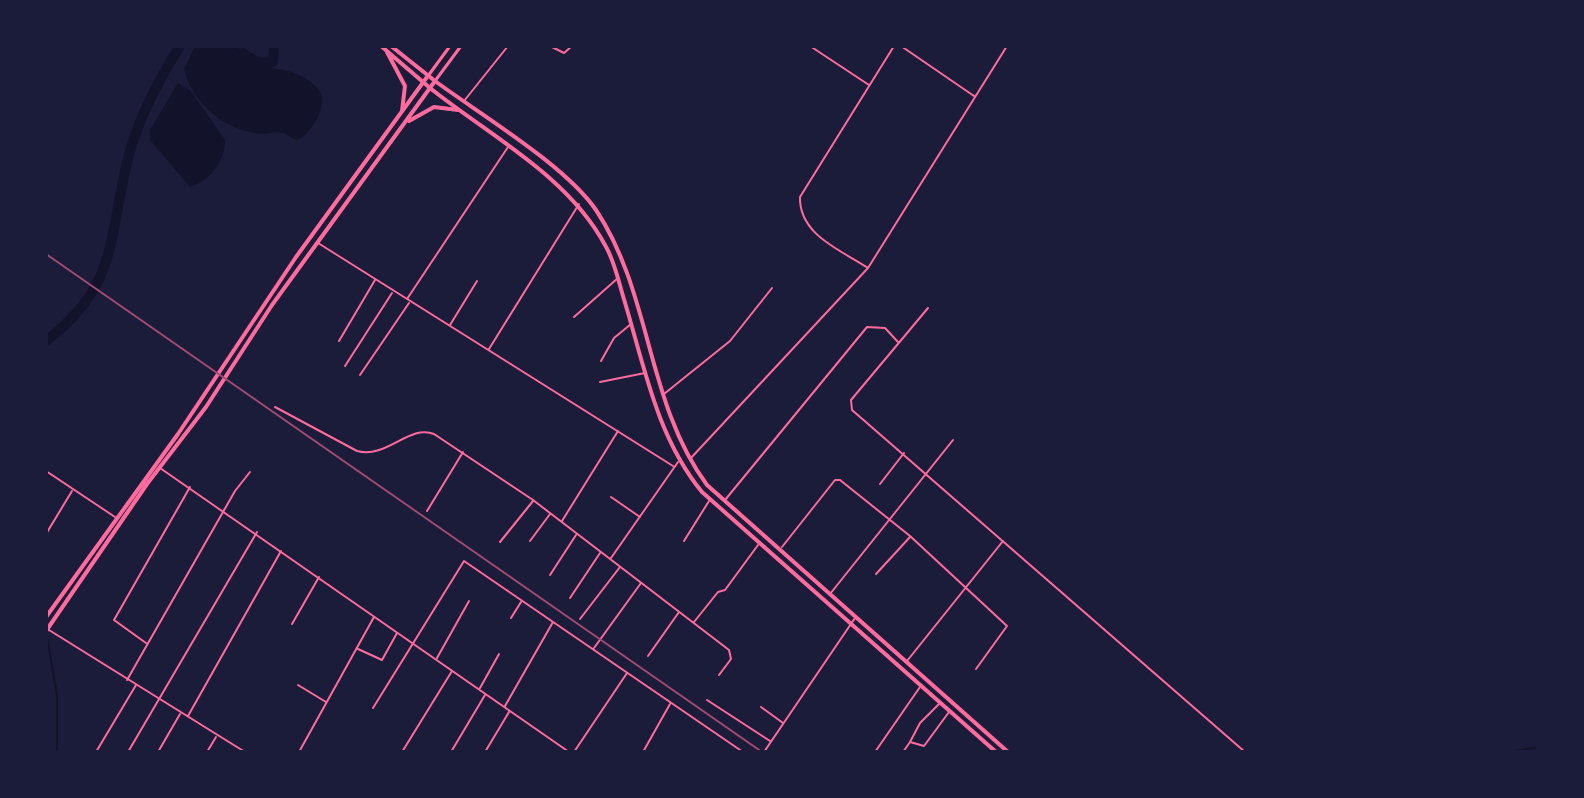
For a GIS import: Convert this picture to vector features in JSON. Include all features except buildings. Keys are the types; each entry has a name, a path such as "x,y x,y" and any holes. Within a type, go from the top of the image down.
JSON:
{"main road":[{"path":"381,46 579,204 607,247 659,418 679,461 711,499 996,752"},
{"path":"391,46 548,164 594,208 629,277 663,395 689,460 724,501 1008,752"},
{"path":"387,52 405,86 401,117"},
{"path":"46,617 178,434 306,243 428,76"},
{"path":"47,630 206,407 242,348 435,81"},
{"path":"406,123 434,107 458,110"},
{"path":"306,243 315,245"}],"street":[{"path":"428,76 450,46"},
{"path":"435,81 461,46"},
{"path":"463,102 508,46"},
{"path":"550,46 564,53 572,46"},
{"path":"810,46 869,85"},
{"path":"868,268 813,233 800,204 802,192 894,46"},
{"path":"901,46 975,97"},
{"path":"689,460 868,268 1007,46"},
{"path":"360,375 508,147"},
{"path":"488,350 579,204"},
{"path":"315,245 673,466"},
{"path":"574,317 618,278"},
{"path":"339,341 375,280"},
{"path":"450,326 477,281"},
{"path":"663,395 730,341 772,288"},
{"path":"345,366 393,291"},
{"path":"928,308 850,405 1245,752"},
{"path":"601,361 614,338 632,323"},
{"path":"724,501 867,327 885,328 899,343"},
{"path":"600,382 646,372"},
{"path":"275,407 362,452 375,454 429,431 551,513 731,653 719,675"},
{"path":"561,522 619,430"},
{"path":"829,595 953,440"},
{"path":"427,511 463,452"},
{"path":"880,484 904,453"},
{"path":"611,559 679,461"},
{"path":"160,468 191,486 569,752"},
{"path":"46,471 116,517"},
{"path":"127,680 224,509 250,472"},
{"path":"779,551 837,479 910,536 1007,626 976,669"},
{"path":"147,643 114,620 191,486"},
{"path":"46,534 73,490"},
{"path":"611,497 640,517"},
{"path":"684,541 711,499"},
{"path":"500,542 533,500"},
{"path":"530,541 551,513"},
{"path":"128,752 257,532"},
{"path":"550,575 577,534"},
{"path":"876,574 910,536"},
{"path":"906,662 1003,541"},
{"path":"693,623 718,592 725,590 759,544"},
{"path":"188,717 282,550"},
{"path":"570,598 601,552"},
{"path":"373,708 464,561 743,752"},
{"path":"580,619 620,567"},
{"path":"292,624 319,576"},
{"path":"593,649 641,583"},
{"path":"436,659 469,601"},
{"path":"511,618 522,601"},
{"path":"648,656 679,612"},
{"path":"299,752 375,615"},
{"path":"764,752 855,618"},
{"path":"504,707 553,622"},
{"path":"47,630 245,752"},
{"path":"357,648 382,660 398,631"},
{"path":"480,689 499,654"},
{"path":"402,752 453,670"},
{"path":"574,752 627,673"},
{"path":"96,752 136,685"},
{"path":"298,685 327,702"},
{"path":"875,752 921,686"},
{"path":"451,752 486,694"},
{"path":"707,700 771,742"},
{"path":"643,752 671,703"},
{"path":"903,752 920,723 940,703"},
{"path":"761,707 784,724"},
{"path":"485,752 510,711"},
{"path":"910,742 924,746 949,711"},
{"path":"158,752 180,712"},
{"path":"207,752 217,736"},
{"path":"232,752 236,746"},
{"path":"559,752 562,747"}],"shaded area":[{"path":"195,46 228,46 250,62 287,71 311,82 321,93 322,99 320,113 313,126 297,140 282,133 243,130 220,119 202,103 188,82 184,70"},
{"path":"178,83 191,91 225,140 223,155 215,169 204,180 190,187 150,140 150,130"}],"waterway":[{"path":"46,341 86,302 98,282 112,240 136,132 180,46"},
{"path":"235,46 262,63 273,62 274,46"},
{"path":"46,630 57,696 57,752"},
{"path":"1511,752 1538,747"}],"railway":[{"path":"46,254 762,752"}]}
